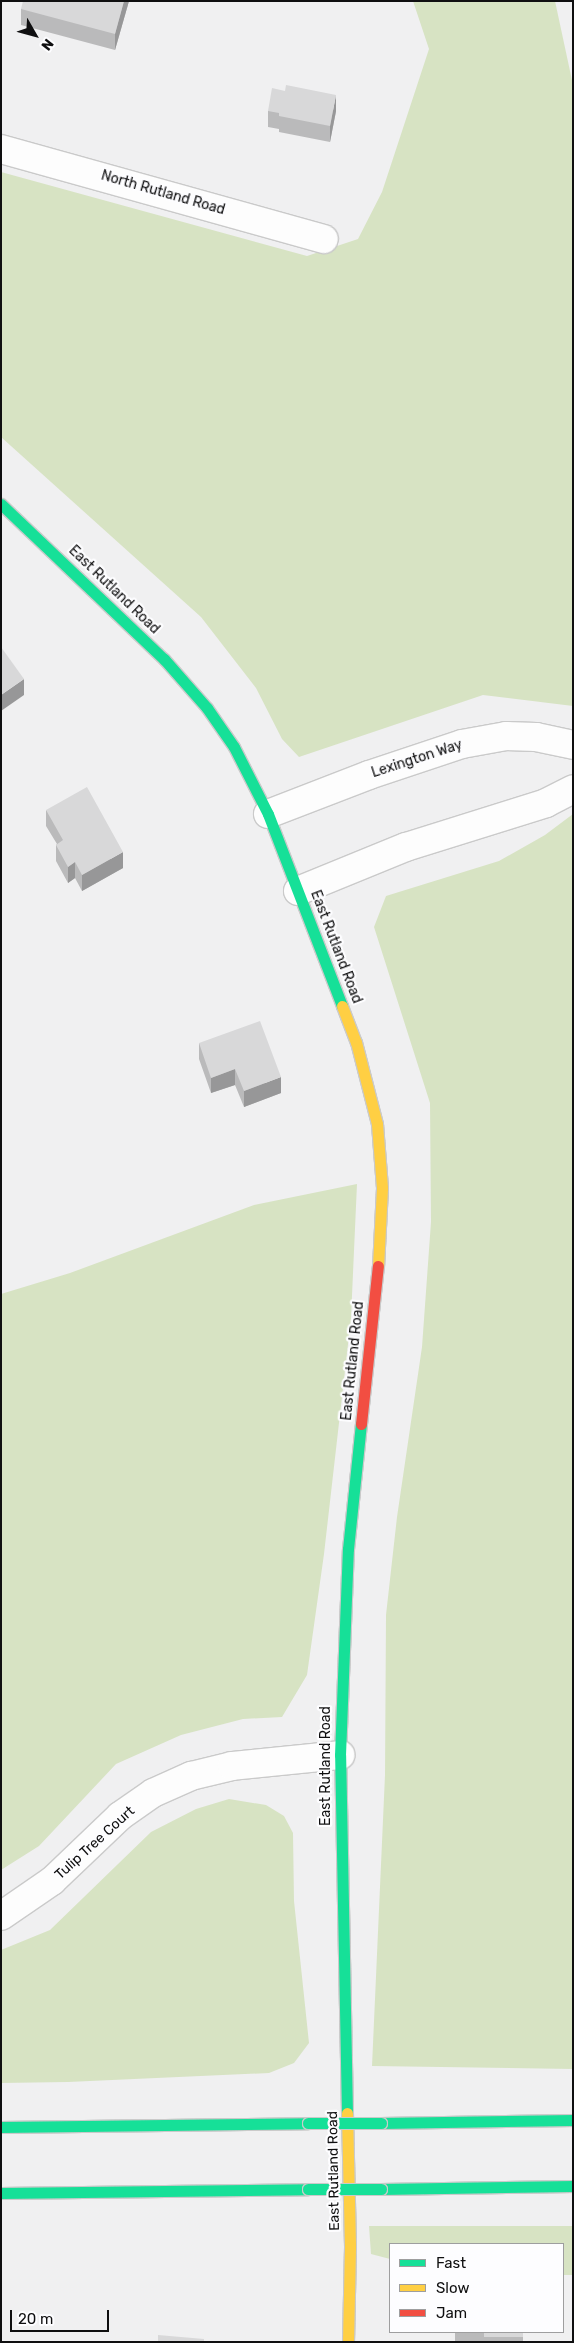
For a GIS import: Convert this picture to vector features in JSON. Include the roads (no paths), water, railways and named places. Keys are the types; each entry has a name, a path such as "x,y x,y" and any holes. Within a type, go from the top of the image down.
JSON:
{"main road":[{"name":"East Rutland Road","path":"1,504 164,659 206,708 234,747 268,814 359,1050 377,1124 382,1188 379,1254 348,1549 340,1756 350,2237 348,2342"},
{"path":"1,2127 573,2120"},
{"path":"1,2193 573,2186"}],"street":[{"name":"North Rutland Road","path":"1,149 324,239"},
{"name":"Lexington Way","path":"268,814 387,768 462,744 506,736 536,737 573,745"},
{"path":"298,891 406,847 536,806 573,789"},
{"name":"Tulip Tree Court","path":"1,1916 52,1881 120,1816 153,1793 192,1776 232,1766 340,1756"}]}
